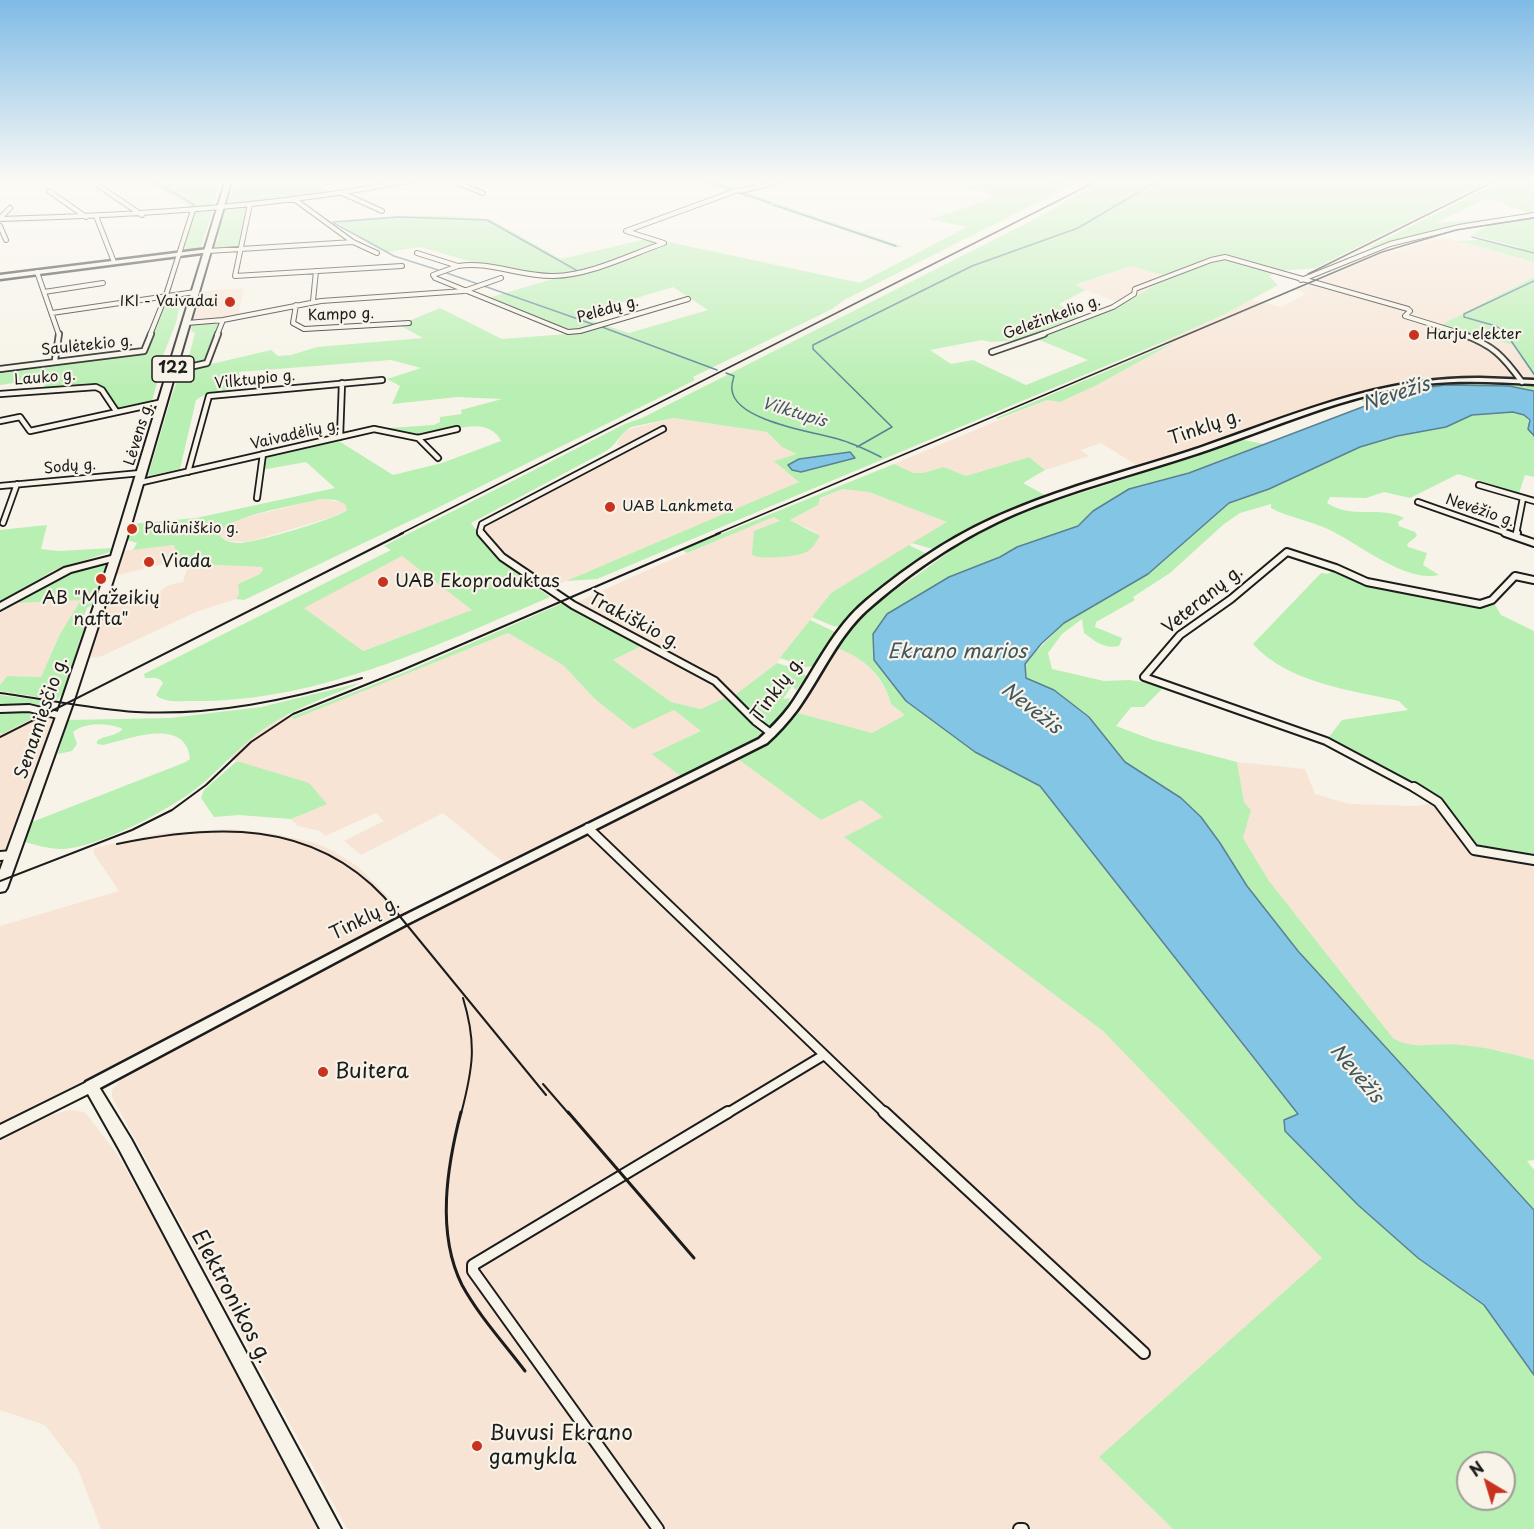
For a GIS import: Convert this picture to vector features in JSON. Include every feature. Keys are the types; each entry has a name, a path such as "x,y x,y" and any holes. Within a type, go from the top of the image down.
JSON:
{"main road":[{"path":"0,277 208,251"},
{"name":"Lėvens g.","path":"115,558 208,251"},
{"name":"Tinklų g.","path":"0,1132 403,921 752,748 772,734 854,617 869,603 973,531 1032,506 1376,392 1434,381 1534,382"},
{"path":"0,607 57,573 91,562 115,558"},
{"name":"Senamiesčio g.","path":"0,888 6,856 62,716 115,558"},
{"name":"Elektronikos g.","path":"91,1086 125,1144 331,1529"}],"street":[{"path":"110,250 114,261"},
{"name":"Saulėtekio g.","path":"0,369 55,360 142,352 147,347 181,250"},
{"path":"208,251 219,250"},
{"path":"241,250 234,273 236,276 402,266"},
{"path":"371,250 377,253"},
{"path":"464,291 435,278 434,275 458,266 476,263 560,276 641,250"},
{"path":"1301,280 1374,250"},
{"path":"417,253 458,266"},
{"name":"Geležinkelio g.","path":"992,352 1019,344 1119,305 1134,294 1135,289 1215,258 1229,258 1301,280"},
{"path":"313,302 316,271"},
{"path":"37,272 59,333 55,360"},
{"path":"186,323 223,320 313,302 464,291 501,278"},
{"path":"1301,280 1405,308 1410,310 1405,316 1481,342 1501,354 1522,382"},
{"path":"44,292 103,283"},
{"name":"Pelėdų g.","path":"464,291 568,332 580,332 688,299"},
{"path":"52,313 195,292"},
{"name":"Kampo g.","path":"296,305 293,323 304,329 410,323"},
{"path":"172,371 207,363 223,320"},
{"name":"Vilktupio g.","path":"188,472 209,396 382,380"},
{"path":"340,437 342,383"},
{"name":"Lauko g.","path":"0,394 96,387 116,411"},
{"path":"0,422 20,417 30,431 163,402"},
{"name":"Vaivadėlių g.","path":"138,483 375,429 418,438 457,429"},
{"name":"Trakiškio g.","path":"663,429 482,524 480,531 502,557 573,605 716,681 762,728 772,734"},
{"path":"418,438 438,458"},
{"path":"257,498 263,454"},
{"name":"Sodų g.","path":"0,486 141,473"},
{"path":"3,523 17,484"},
{"path":"1479,485 1534,501"},
{"path":"1516,536 1523,498"},
{"name":"Nevėžio g.","path":"1418,502 1534,543"},
{"name":"Veteranų g.","path":"1534,580 1515,576 1492,600 1480,604 1367,582 1336,568 1287,552 1231,599 1180,635 1144,677 1326,741 1424,792 1438,802 1474,850 1534,860"},
{"path":"0,709 28,708 62,716"},
{"path":"588,828 824,1055 1144,1353"},
{"path":"658,1529 473,1271 473,1265 824,1055"}],"shaded area":[{"path":"1492,250 1534,262 1534,277 1507,290 1488,338 1513,345 1534,377 1534,381 1448,379 1397,386 1356,397 1141,468 1101,443 1080,450 1089,456 1045,470 1029,457 966,476 944,467 914,473 894,464 1047,400 1060,402 1095,386 1171,345 1163,342 1223,315 1251,299 1281,307 1306,294 1297,290 1388,251"},
{"path":"1131,266 1170,277 1123,304 1074,286"},
{"path":"244,288 237,319 193,322 202,291"},
{"path":"674,418 767,432 782,447 798,454 775,461 800,482 549,588 502,557 480,531 482,524 622,449 617,443 626,430"},
{"path":"843,489 869,492 948,522 831,593 777,663 735,695 702,709 671,702 613,660 640,646 569,606 656,566 774,517 781,521 778,523 818,533 790,520 818,505 820,499"},
{"path":"321,499 341,502 345,504 347,510 332,517 248,542 228,541 218,534 224,526 239,519"},
{"path":"175,545 179,560 114,576 121,551"},
{"path":"402,556 473,610 362,651 303,608"},
{"path":"188,566 262,567 264,570 238,584 239,594 236,599 196,612 102,656 89,658 105,602 159,592 169,585 183,582"},
{"path":"82,599 60,634 41,677 7,676 0,685 0,612 14,603"},
{"path":"508,633 563,665 595,699 674,710 701,731 653,754 683,778 508,866 443,813 361,855 344,841 384,821 376,813 325,836 320,831 298,826 291,819 327,803 260,769 229,758 249,739 285,715 294,719"},
{"path":"836,648 852,653 872,670 889,694 891,704 905,715 872,733 794,712"},
{"path":"41,714 52,718 55,723 0,879 0,733"},
{"path":"738,759 821,820 861,800 884,817 844,837 1103,1031 1323,1258 1099,1457 1173,1529 347,1529 112,1097 112,1090 126,1073 482,886"},
{"path":"1237,762 1305,769 1315,794 1349,804 1416,806 1438,802 1534,860 1534,1060 1502,1051 1459,1045 1411,1045 1393,1038 1269,881 1243,838 1251,810 1244,802"},
{"path":"230,829 276,834 315,843 333,851 357,866 407,915 0,1125 0,926 119,891 94,854 94,848 162,833"},
{"path":"70,1110 85,1112 118,1155 226,1348 323,1529 101,1529 77,1467 45,1425 0,1410 0,1138 54,1114"}],"green space":[{"path":"432,250 546,250 561,259 598,250 708,250 860,283 922,250 942,250 844,300 832,309 693,377 695,380 435,509 244,600 236,599 239,594 238,584 260,574 262,567 188,566 179,560 174,545 133,550 137,543 127,540 132,524 196,518 335,488 306,462 261,470 263,454 334,438 393,475 442,463 501,441 494,432 484,427 473,426 425,436 402,434 389,428 434,425 440,422 440,417 462,414 461,410 502,399 457,397 392,404 400,386 387,379 421,368 391,360 239,372 241,384 231,390 207,394 196,400 180,469 148,476 172,395 184,361 189,356 195,333 191,331 192,324 219,322 203,366 271,350 278,356 291,355 317,347 423,338 399,325 440,308 502,339 580,333 485,299 563,276 550,276 476,263","holes":["673,287 708,310 629,333 577,316","321,499 336,500 345,504 347,510 277,535 239,543 230,542 219,534 225,527 249,516"]},
{"path":"973,250 1351,250 1315,268 1279,271 1269,276 1278,285 1223,315 1163,342 597,579 566,581 799,482 774,461 797,454 782,447 767,432 674,418 631,427 606,451 471,523 498,560 550,597 420,652 330,682 284,692 238,699 168,700 156,695 163,683 159,679 145,678 144,674 391,550 384,546 625,424 642,418","holes":["1131,266 1169,277 1123,304 1082,319 1059,304 1086,290 1075,285","1037,339 1088,360 1026,385 973,360 951,364 930,350 982,340 990,342","850,452 855,458 796,472 829,454","402,556 472,610 363,651 304,608"]},
{"path":"1492,250 1534,250 1534,262"},
{"path":"1534,277 1534,377 1513,345 1488,338 1482,341 1441,325"},
{"path":"166,295 182,295 176,323 156,373 159,376 152,401 119,410 104,389 43,389 49,378 0,385 0,370 142,352"},
{"path":"1172,344 1095,386 1060,402 1047,400 996,418"},
{"path":"1446,382 1534,384 1534,391 1509,386 1407,390 1368,404 1359,399 1417,385"},
{"path":"1519,413 1526,417 1530,424 1531,436 1534,436 1534,477 1525,475 1519,493 1458,474 1410,498 1384,492 1366,498 1330,497 1327,503 1347,511 1395,514 1404,518 1398,522 1399,526 1415,532 1417,536 1407,544 1408,547 1427,553 1423,565 1439,575 1426,576 1397,568 1340,535 1316,524 1279,512 1271,508 1271,504 1240,513 1224,524 1170,573 1133,597 1135,600 1096,622 1095,627 1122,638 1119,646 1104,646 1092,639 1084,633 1082,619 1062,634 1048,653 1052,669 1104,681 1129,680 1165,686 1144,707 1131,707 1116,726 1153,740 1237,762 1244,802 1251,810 1243,838 1269,881 1393,1038 1417,1045 1452,1044 1480,1047 1534,1060 1534,1160 1527,1161 1534,1170 1534,1210 1298,951 1247,886 1201,817 1181,798 1125,762 1089,716 1054,690 1026,678 1024,664 1064,623 1148,574 1229,503 1269,489 1360,447 1397,436 1446,427 1472,415"},
{"path":"1239,439 1264,444 1189,473 1129,489 1093,511 1078,526 1017,547 1000,557 949,577 887,614 874,660 906,701 975,752 1040,786 1259,1066 1418,1258 1484,1305 1534,1375 1534,1529 1173,1529 1099,1457 1322,1258 1103,1031 844,837 883,817 861,800 821,820 738,759 772,739 794,712 872,733 905,715 891,704 878,676 871,668 854,656 836,648 852,623 874,604 972,535 1030,509"},
{"path":"1029,457 1045,470 1023,483 1050,498 983,522 936,550 912,543 947,522 869,492 843,489 820,498 818,505 790,520 820,536 812,548 804,553 772,558 752,555 754,531 780,521 774,517 687,553 682,550 894,464 914,473 944,467 966,476"},
{"path":"47,525 41,549 58,551 114,548 113,551 54,570 0,602 0,530"},
{"path":"909,545 929,555 841,627 812,617 831,593"},
{"path":"100,564 107,567 92,605 87,608 84,616 88,619 62,695 57,700 0,691 0,685 7,676 41,677 60,634 81,600 14,603 56,580"},
{"path":"1336,568 1354,578 1480,604 1492,600 1501,615 1534,631 1534,860 1474,850 1438,802 1326,741 1342,720 1408,710 1399,701 1340,688 1302,676 1267,657 1253,644 1321,573 1328,574"},
{"path":"563,603 641,646 613,660 671,702 701,709 725,698 764,736 683,778 652,754 701,731 674,710 633,729 595,699 563,665 508,633 294,719 291,717 405,672"},
{"path":"810,620 837,633 815,666 806,667 780,658"},
{"path":"777,663 800,670 807,677 796,690 792,686 783,699 790,698 786,710 775,725 768,725 735,695"},
{"path":"360,683 276,721 247,742 185,797 132,827 93,843 76,847 56,849 25,842 32,822 190,759 186,746 178,738 168,734 141,735 103,745 97,744 100,739 122,730 103,724 84,726 73,732 77,744 72,751 58,754 68,720 170,718 261,707"},
{"path":"0,695 53,702 49,706 53,708 2,734 0,733"},
{"path":"237,761 309,783 327,804 291,819 239,815 214,817 201,798 204,790"}],"water":[{"name":"Ekrano marios","path":"1446,385 1509,386 1534,391 1534,436 1528,429 1530,420 1524,415 1513,412 1472,415 1446,427 1397,436 1360,447 1269,489 1229,503 1148,574 1064,623 1041,644 1025,664 1026,678 1054,690 1089,717 1125,762 1181,798 1201,817 1247,886 1298,951 1534,1210 1534,1375 1484,1305 1418,1258 1358,1205 1285,1131 1284,1120 1298,1114 1040,786 975,752 906,701 874,660 873,634 887,614 949,577 1000,557 1017,547 1078,526 1093,511 1129,489 1189,473 1407,390"},
{"path":"850,452 855,458 801,472 792,470 788,465 799,459"}],"waterway":[{"name":"Vilktupis","path":"384,250 394,256 438,270"},
{"path":"541,250 576,270"},
{"path":"858,446 892,427 813,349 813,345 972,266 1016,250"},
{"path":"1524,250 1534,253"},
{"name":"Vilktupis","path":"444,272 478,284"},
{"path":"1534,281 1464,314 1464,317 1496,326 1505,332 1534,374"},
{"name":"Vilktupis","path":"484,286 595,325"},
{"name":"Vilktupis","path":"602,327 717,370"},
{"name":"Vilktupis","path":"726,373 734,376 732,390 736,401 746,410 777,424 858,446"},
{"name":"Vilktupis","path":"858,446 881,457"}],"railway":[{"path":"400,534 960,250"},
{"path":"1308,274 1356,250"},
{"path":"716,534 1388,250"},
{"path":"67,703 403,533"},
{"path":"0,881 132,830 172,810 206,785 251,742 293,714 400,671 720,533"},
{"path":"67,703 136,712 165,713 222,709 307,693 362,678"},
{"path":"0,693 67,703"},
{"path":"0,737 67,703"},
{"path":"117,844 153,837 225,831 260,834 293,841 325,853 356,872 384,897 546,1095"},
{"path":"461,1114 472,1056 470,1029 463,998"},
{"path":"543,1084 569,1114"},
{"path":"461,1112 446,1199 449,1244 454,1265 462,1285 476,1308 525,1371"},
{"path":"568,1112 694,1258"}],"place":[{"name":"IKI - Vaivadai","path":"230,302"},
{"name":"Harju elekter","path":"1414,335"},
{"name":"UAB Lankmeta","path":"610,507"},
{"name":"Paliūniškio g.","path":"132,529"},
{"name":"Viada","path":"149,562"},
{"name":"AB \"Mažeikių nafta\"","path":"101,579"},
{"name":"UAB Ekoproduktas","path":"383,582"},
{"name":"Buitera","path":"323,1072"},
{"name":"Buvusi Ekrano gamykla","path":"477,1446"}],"water label":[{"name":"Nevėžis","path":"1396,395"},
{"name":"Nevėžis","path":"1031,709"},
{"name":"Nevėžis","path":"1356,1074"}]}
